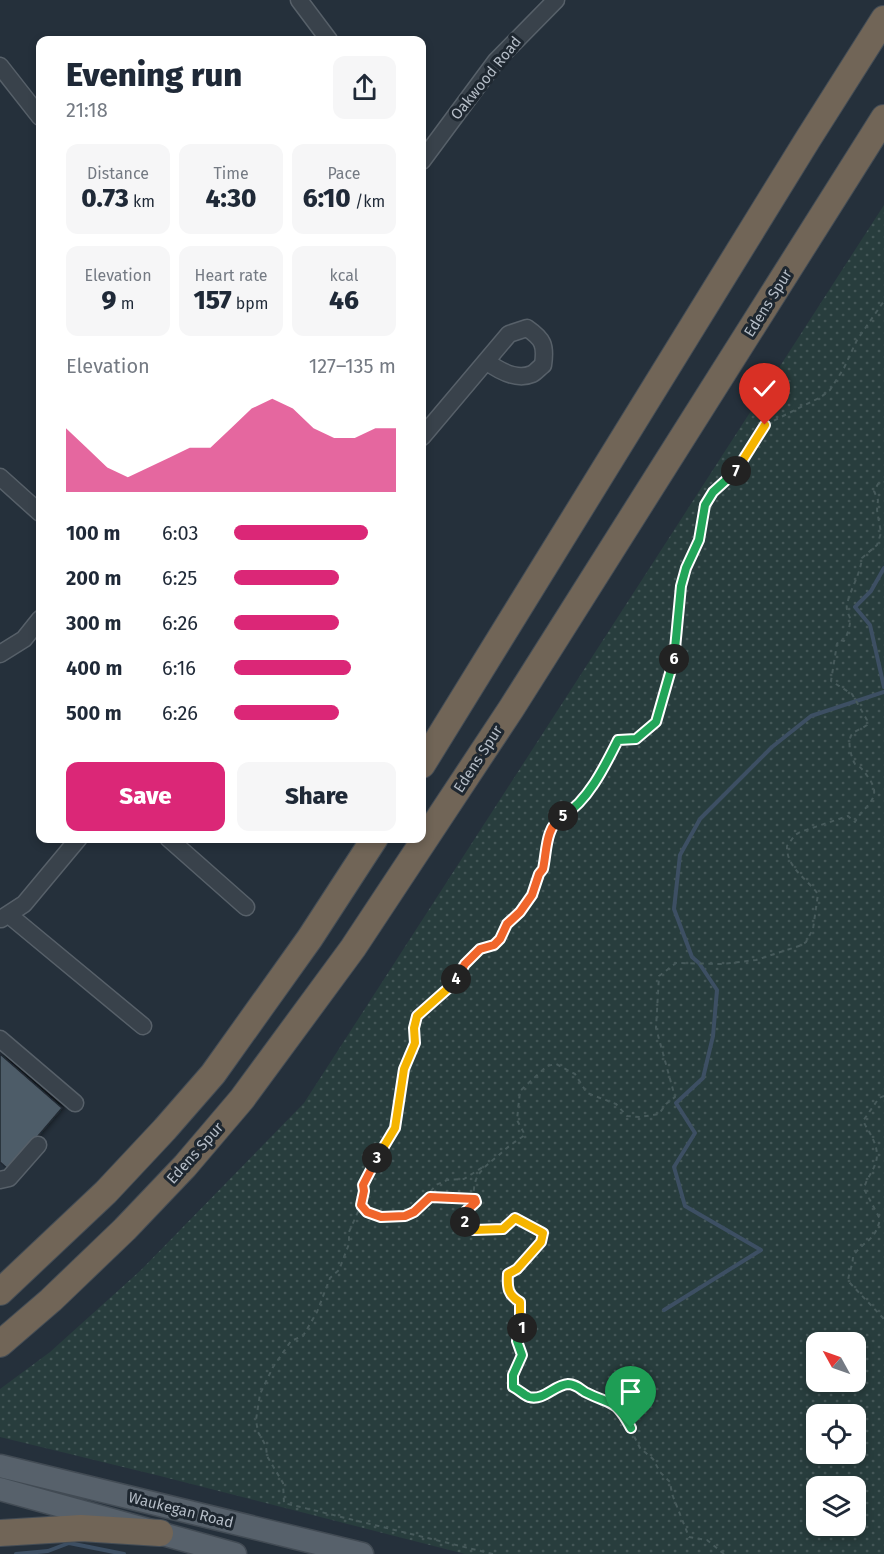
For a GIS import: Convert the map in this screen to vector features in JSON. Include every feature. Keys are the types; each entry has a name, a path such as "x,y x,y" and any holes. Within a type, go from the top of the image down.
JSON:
{"highway":[{"path":"426,759 884,19"},
{"name":"Edens Spur","path":"426,838 511,709 884,118"},
{"path":"0,1292 106,1192 213,1074 310,938 372,843"},
{"name":"Edens Spur","path":"0,1344 59,1293 125,1229 185,1166 242,1099 353,948 422,843"},
{"path":"0,1533 81,1528 160,1533"}],"main road":[{"name":"Waukegan Road","path":"0,1466 362,1554"},
{"name":"Waukegan Road","path":"0,1489 236,1554"}],"street":[{"path":"299,0 325,36"},
{"name":"Oakwood Road","path":"427,142 496,62 556,0"},
{"path":"0,66 36,112"},
{"path":"426,431 486,361"},
{"path":"0,477 36,509"},
{"path":"0,654 24,639 36,624"},
{"path":"75,843 24,904 5,917 143,1026"},
{"path":"174,843 246,907"},
{"path":"0,1039 75,1103"},
{"path":"0,1180 9,1178 38,1145"}],"path":[{"path":"493,1554 284,1503 284,1483 267,1456 266,1446 258,1432 256,1420 260,1394 291,1341 303,1336 317,1312 330,1278 339,1270 346,1254 349,1232 361,1205 363,1185 395,1128 404,1069 415,1043 414,1028 417,1016 453,984 465,964 480,949 494,945 500,939 507,924 520,912 532,895 543,869 548,834 559,818 571,811 592,785 618,740 636,739 656,722 673,662 681,586 686,568 699,540 705,505 713,492 740,468 765,425 830,390 844,368 857,340 884,301"},
{"path":"414,1212 436,1185 447,1180 464,1179 525,1135 517,1120 520,1091 547,1066 556,1064 574,1074 587,1094 616,1104 627,1116 640,1117 659,1114 675,1096 656,1028 660,976 676,963 722,964 756,960 806,942 813,929 818,894 793,867 788,859 787,846 795,835 816,826 848,816 855,822 871,803 875,793 874,785 861,767 855,764 851,752 850,738 853,733 867,725 867,720 852,694 831,681 831,675 837,644 839,640 844,641 846,636 850,619 847,604 860,573 862,558 877,545 880,538 881,523 876,510 878,500 874,491 878,484 884,482"},
{"path":"884,1096 879,1098 863,1121 875,1140 876,1162 865,1182 864,1190 880,1219 878,1229 872,1239 853,1256 848,1281 884,1319"},
{"path":"483,1167 473,1190 476,1202 466,1211 463,1219 474,1230 503,1229 515,1218 543,1233 541,1242 517,1269 508,1274 508,1290 512,1297 520,1302 520,1315 524,1322 517,1341 522,1355 513,1375 513,1387 528,1397 537,1398 566,1384 575,1385 585,1392 614,1403 622,1412 640,1448 653,1459 660,1472 670,1482 672,1494 689,1538 707,1540 724,1554"},
{"path":"361,1205 367,1212 381,1217 405,1216 414,1212 430,1197 475,1199"}],"green space":[{"path":"884,205 884,1554 465,1554 0,1437 0,1389 50,1352 141,1270 304,1103"}],"building":[{"path":"0,1054 62,1108 9,1170 0,1162"}],"waterway":[{"path":"884,568 871,591 855,607 870,625 884,687"},
{"path":"664,1310 761,1250 685,1206 674,1167 695,1133 676,1103 703,1078 713,1036 717,990 699,963 692,957 674,909 680,855 700,819 772,747 811,716 884,692"},
{"path":"16,1554 48,1551 69,1543 124,1554"}],"route":[{"path":"631,1428 614,1403 585,1392 575,1385 566,1384 537,1398 528,1397 513,1387 513,1375 522,1355 517,1341 524,1322 520,1315 520,1302 512,1297 508,1290 508,1274 517,1269 541,1242 543,1233 531,1229 515,1218 503,1229 474,1230 463,1219 466,1211 476,1202 475,1199 430,1197 414,1212 405,1216 372,1215 361,1205 363,1185 395,1128 404,1069 415,1043 414,1028 417,1016 453,984 465,964 480,949 494,945 500,939 507,924 520,912 532,895 543,869 548,834 559,818 571,811 592,785 618,740 636,739 656,722 673,662 681,586 686,568 699,540 705,505 713,492 740,468 765,425"}]}
